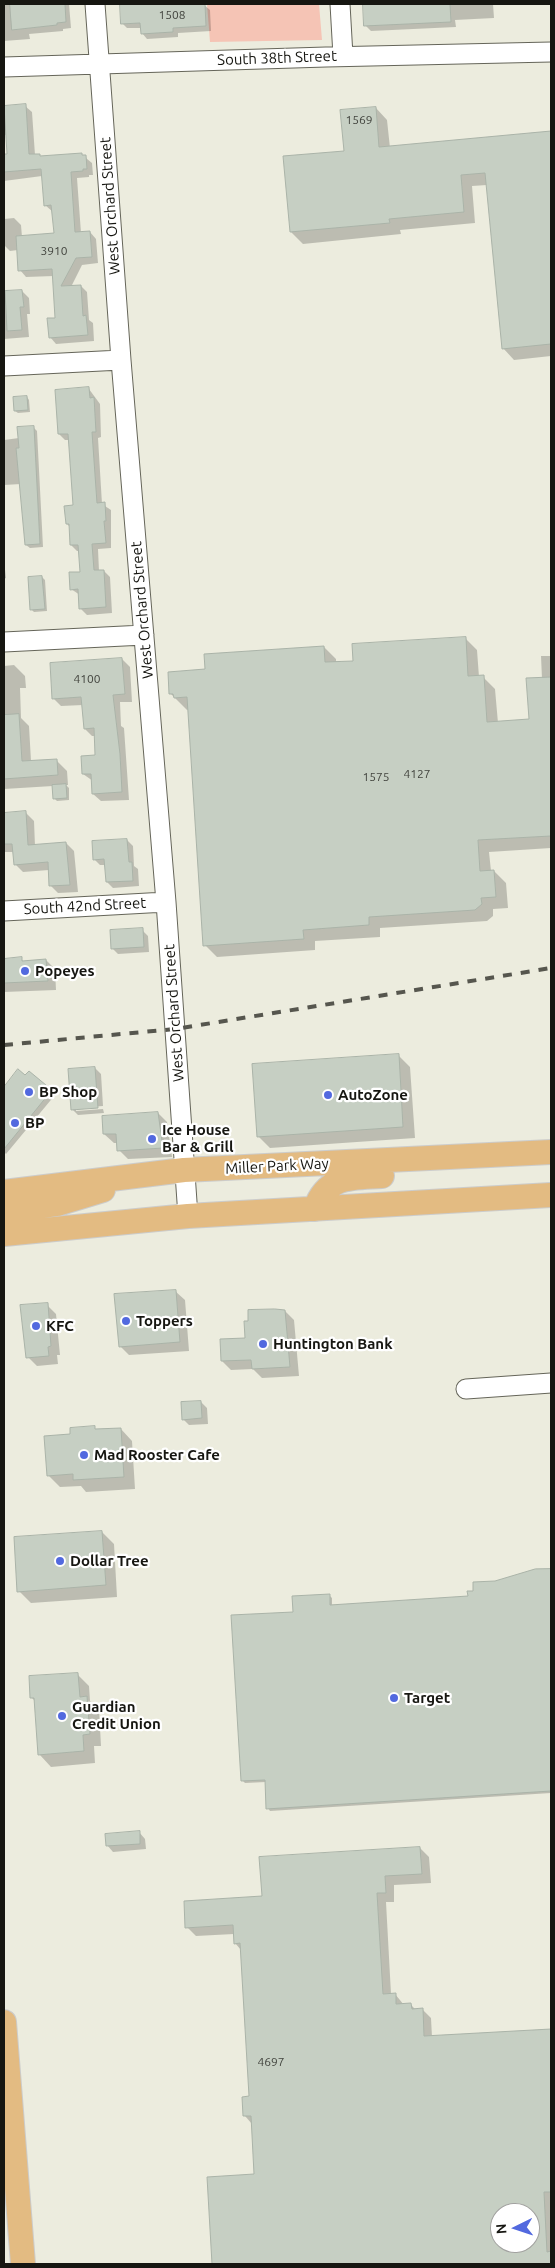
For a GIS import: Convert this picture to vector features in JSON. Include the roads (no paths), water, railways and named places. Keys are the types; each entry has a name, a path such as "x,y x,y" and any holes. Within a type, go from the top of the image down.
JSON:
{"main road":[{"name":"Miller Park Way","path":"4,1192 184,1170 551,1152"},
{"path":"315,1209 326,1188 335,1182 417,1170 476,1156"},
{"path":"4,1212 78,1199 135,1177"},
{"path":"4,1234 188,1216 551,1196"},
{"path":"4,2022 10,2172 23,2264"}],"street":[{"name":"West Orchard Street","path":"95,4 166,902 188,1216"},
{"path":"340,4 343,56"},
{"name":"South 38th Street","path":"4,67 343,56 551,52"},
{"path":"4,366 122,360"},
{"path":"4,642 144,634"},
{"name":"South 42nd Street","path":"4,911 166,902"},
{"path":"466,1389 551,1383"}],"railway":[{"path":"4,1045 175,1029 551,968"}],"place":[{"name":"Popeyes","path":"25,971"},
{"name":"BP Shop","path":"29,1092"},
{"name":"AutoZone","path":"328,1095"},
{"name":"BP","path":"15,1123"},
{"name":"Ice House Bar & Grill","path":"152,1139"},
{"name":"Toppers","path":"126,1321"},
{"name":"KFC","path":"36,1326"},
{"name":"Huntington Bank","path":"263,1344"},
{"name":"Mad Rooster Cafe","path":"84,1455"},
{"name":"Dollar Tree","path":"60,1561"},
{"name":"Target","path":"394,1698"},
{"name":"Guardian Credit Union","path":"62,1716"}]}
